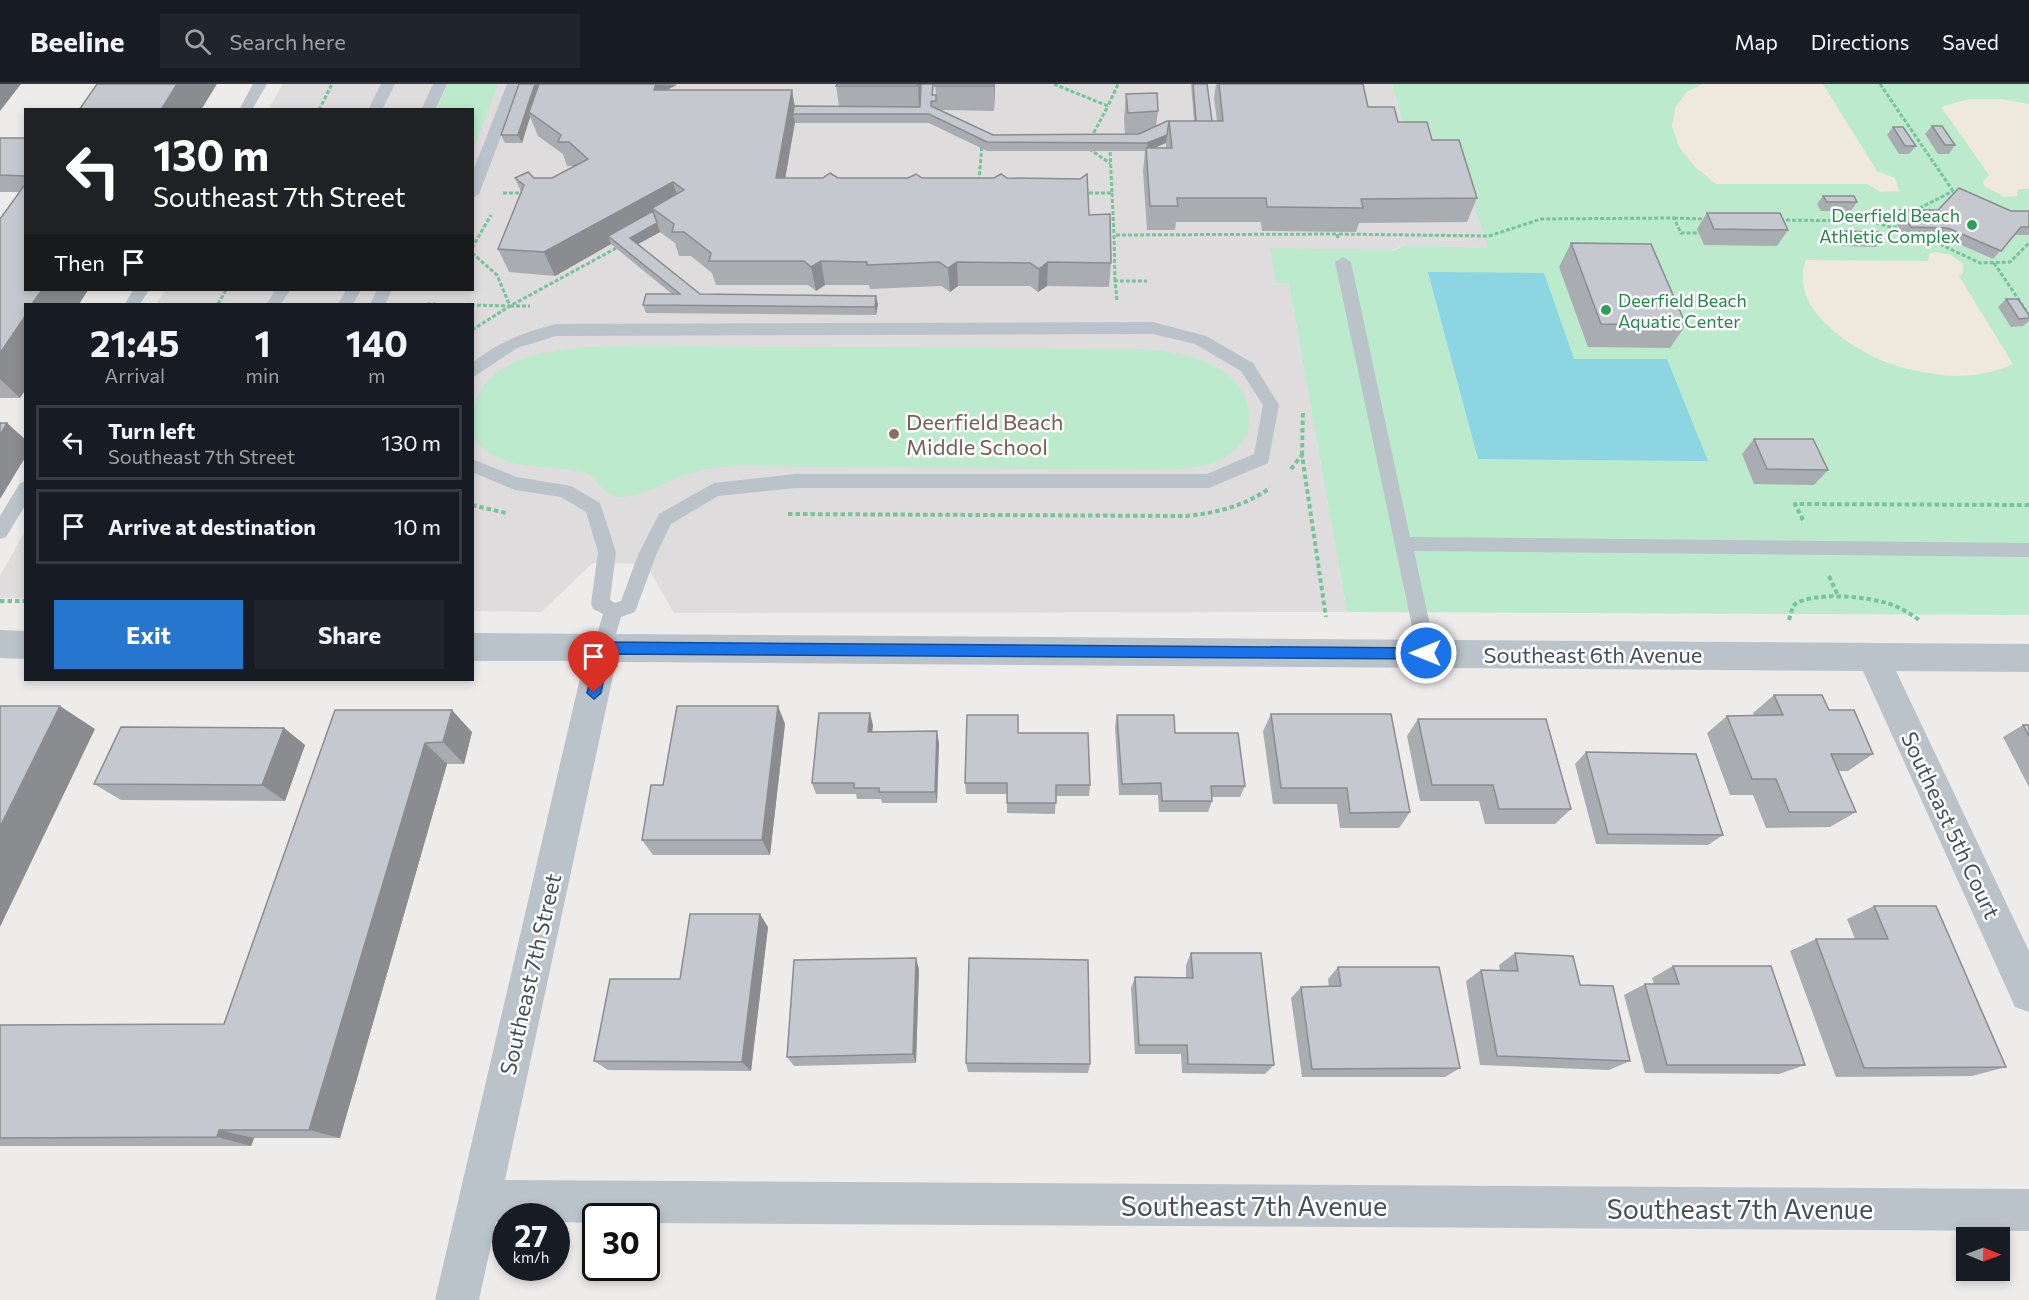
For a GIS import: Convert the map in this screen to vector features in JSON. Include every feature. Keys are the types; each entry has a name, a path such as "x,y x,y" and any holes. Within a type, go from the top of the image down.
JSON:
{"street":[{"path":"0,644 24,645"},
{"name":"Southeast 6th Avenue","path":"474,647 2029,658"},
{"name":"Southeast 7th Street","path":"457,1300 603,648"},
{"name":"Southeast 5th Court","path":"1874,656 2029,993"},
{"name":"Southeast 7th Avenue","path":"479,1201 2029,1210"}],"lane":[{"path":"246,108 260,84"},
{"path":"376,108 388,84"},
{"path":"429,108 440,84"},
{"path":"474,189 514,84"},
{"path":"1343,262 1426,653"},
{"path":"474,370 523,337 556,330 1153,328 1200,340 1247,367 1271,405 1262,458 1209,481 795,481 714,490 665,519 647,555 628,607 613,611 600,604 607,552 594,508 565,491 514,483 474,466"},
{"path":"0,532 24,491"},
{"path":"1403,544 2029,550"},
{"path":"603,648 613,611"}],"path":[{"path":"320,108 332,84"},
{"path":"1054,84 1108,106"},
{"path":"1086,147 1118,84"},
{"path":"1880,84 1953,191 1964,195"},
{"path":"979,183 982,144 990,147"},
{"path":"1086,147 1094,147"},
{"path":"1086,147 1111,163"},
{"path":"1102,147 1119,147"},
{"path":"1110,147 1118,301"},
{"path":"1918,219 1914,211 1953,191"},
{"path":"499,193 529,193"},
{"path":"1079,193 1112,193"},
{"path":"1674,218 1681,233 1699,233"},
{"path":"1114,235 1489,236 1541,219 1708,219"},
{"path":"1777,220 1869,221 1890,227 1912,227"},
{"path":"1923,227 1931,240 1980,263 2010,262 2029,243"},
{"path":"1337,234 1343,262"},
{"path":"474,329 510,306 630,240"},
{"path":"620,246 629,253"},
{"path":"474,254 484,260 495,273 510,306"},
{"path":"1994,262 2029,315"},
{"path":"1116,281 1147,281"},
{"path":"474,305 510,306"},
{"path":"1284,478 1302,455 1326,618"},
{"path":"781,514 1185,516 1213,514 1240,506 1275,484"},
{"path":"1816,548 1795,504 2029,505"},
{"path":"474,505 509,513"},
{"path":"1789,621 1790,610 1797,602 1806,598 1878,598 1920,621"},
{"path":"0,601 24,602"}],"shaded area":[{"name":"Deerfield Beach Middle School","path":"283,84 1392,84 1404,128 1455,144 1488,248 1408,245 1276,283 1289,284 1347,612 674,613 646,564 593,563 541,612 474,611 474,303 157,303 164,291 474,291 474,108 269,108"},
{"path":"24,533 24,598 0,598 0,576"}],"green space":[{"path":"448,84 498,84 474,148 474,108 437,108"},
{"path":"1392,84 2029,84 2029,615 1347,612 1289,284 1276,283 1270,248 1394,250 1408,245 1488,248 1455,144 1404,128"},
{"path":"592,347 1141,349 1162,351 1205,361 1224,372 1236,383 1244,395 1249,408 1250,420 1247,433 1240,444 1229,454 1210,464 1175,470 737,466 694,472 648,491 623,497 606,491 583,472 523,465 500,459 487,451 474,438 474,406 486,382 506,366 532,356"}],"sand":[{"path":"1702,84 1823,84 1877,171 1895,178 1899,191 1880,192 1867,184 1716,184 1696,168 1679,147 1672,126 1675,108 1687,92"},
{"path":"1969,99 2000,99 2029,104 2029,189 2018,189 2017,196 2005,197 1984,186 1983,181 1989,175 1941,107"},
{"path":"1930,253 1951,255 1963,264 1963,273 1959,276 2013,364 1987,373 1960,376 1941,375 1890,364 1861,350 1833,331 1811,305 1805,291 1803,276 1806,260 1928,261"}],"water":[{"path":"1428,272 1544,273 1574,359 1667,359 1708,461 1478,459"}],"building":[{"path":"97,84 177,84 162,108 80,108"},
{"path":"519,84 535,84 518,135 501,135"},
{"path":"539,84 656,84 654,90 792,90 776,178 823,178 830,173 838,178 908,178 916,174 922,178 994,178 1001,174 1007,178 1080,179 1087,174 1089,215 1110,214 1111,263 1048,262 1039,269 1030,263 957,262 948,268 939,262 867,265 867,262 821,261 811,267 804,261 709,261 711,253 684,232 672,232 674,224 652,208 684,190 673,182 544,252 498,249 524,185 515,178 528,172 534,178 552,178 588,159 569,142 558,142 561,135 529,112"},
{"path":"837,84 918,84 917,86 836,86"},
{"path":"921,84 933,84 932,95 936,95 936,101 931,101 931,106 993,135 1139,134 1169,121 1167,135 1147,143 987,142 929,114 793,114 794,106 920,107"},
{"path":"935,84 994,84 994,86 935,86"},
{"path":"1193,84 1207,84 1212,121 1196,121"},
{"path":"1219,84 1363,84 1368,107 1394,107 1398,122 1427,122 1432,140 1459,140 1477,198 1361,199 1363,208 1267,207 1266,198 1177,198 1178,206 1150,206 1146,148 1172,148 1169,121 1223,121"},
{"path":"1157,93 1158,111 1128,113 1126,94"},
{"path":"1932,126 1942,126 1955,145 1945,145"},
{"path":"1893,127 1903,127 1916,146 1905,146"},
{"path":"0,138 24,138 24,176 0,175"},
{"path":"24,186 24,291 41,291 33,303 24,303 24,318 0,353 0,219"},
{"path":"1959,188 2011,211 2029,211 2029,227 2021,227 2001,251 1948,228 1911,227 1900,210 1938,210"},
{"path":"1823,196 1854,196 1857,202 1827,202"},
{"path":"653,211 657,223 630,238 700,294 876,296 875,307 643,305 646,294 680,294 608,236"},
{"path":"1707,213 1780,213 1788,230 1714,229"},
{"path":"1844,231 1879,232 1882,239 1848,238"},
{"path":"1571,243 1651,244 1686,325 1601,324"},
{"path":"2006,299 2018,299 2029,318 2019,319"},
{"path":"0,423 7,423 0,435"},
{"path":"1754,439 1813,439 1828,470 1767,469"},
{"path":"1774,695 1822,695 1829,710 1854,710 1873,754 1831,754 1856,812 1789,812 1776,779 1752,779 1727,716 1783,715"},
{"path":"0,706 60,706 0,827"},
{"path":"677,706 778,706 762,840 642,840 651,785 663,785"},
{"path":"335,710 452,710 443,742 425,743 309,1130 219,1130 217,1137 0,1138 0,1025 224,1024"},
{"path":"819,713 870,713 868,732 937,731 935,792 879,792 879,788 854,788 854,783 812,783"},
{"path":"1271,714 1391,714 1410,812 1350,813 1347,788 1281,788"},
{"path":"967,715 1018,715 1018,733 1088,733 1090,785 1056,785 1056,803 1007,803 1007,783 965,783"},
{"path":"1117,715 1174,715 1175,733 1238,733 1245,786 1211,786 1212,801 1162,801 1161,783 1122,784"},
{"path":"1418,719 1546,719 1571,809 1499,809 1493,785 1432,785"},
{"path":"2023,725 2029,725 2029,736"},
{"path":"121,727 284,728 262,785 94,784"},
{"path":"1586,752 1696,754 1723,835 1608,834"},
{"path":"1874,906 1936,906 2006,1067 1864,1068 1816,939 1888,939"},
{"path":"690,914 760,914 742,1062 594,1061 610,979 680,979"},
{"path":"1191,953 1261,953 1274,1065 1188,1064 1187,1045 1139,1045 1135,977 1193,978"},
{"path":"1515,953 1573,956 1580,985 1613,986 1630,1061 1497,1056 1481,970 1518,971"},
{"path":"916,958 913,1054 787,1057 794,960"},
{"path":"969,958 1088,960 1090,1064 966,1063"},
{"path":"1673,966 1771,966 1805,1065 1667,1065 1645,984 1679,984"},
{"path":"1338,967 1439,967 1460,1068 1312,1069 1301,987 1341,986"}],"place":[{"name":"Deerfield Beach Athletic Complex","path":"1972,225"},
{"name":"Deerfield Beach Aquatic Center","path":"1606,310"},
{"name":"Deerfield Beach Middle School","path":"894,434"}],"route":[{"path":"594,693 603,648 1426,653"}]}
